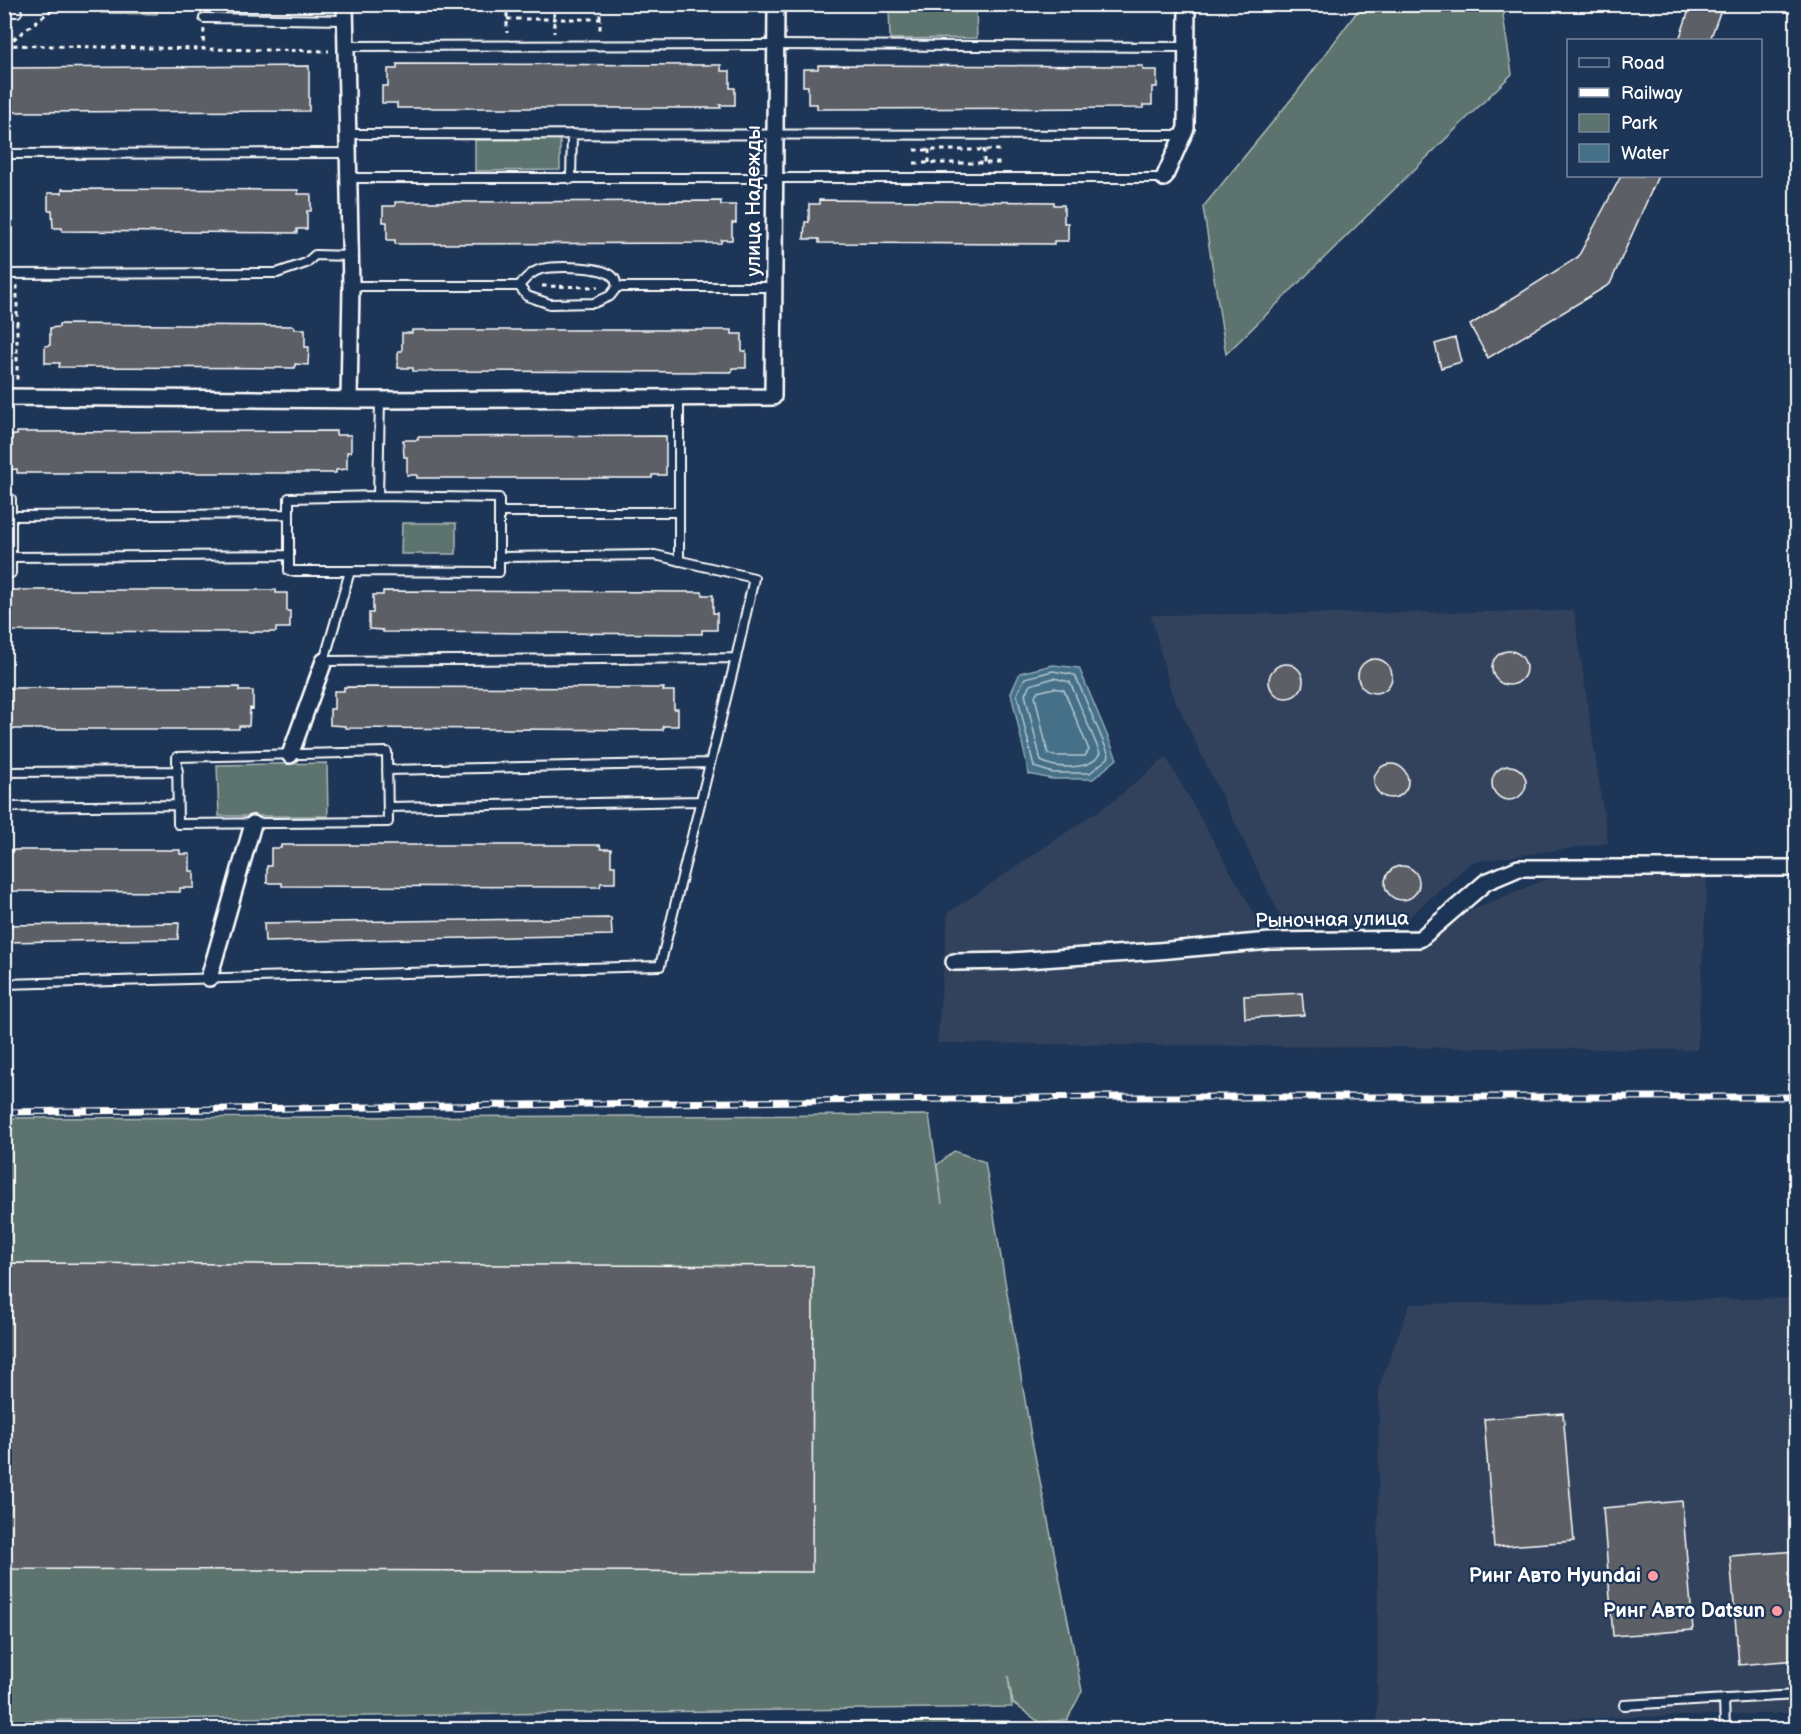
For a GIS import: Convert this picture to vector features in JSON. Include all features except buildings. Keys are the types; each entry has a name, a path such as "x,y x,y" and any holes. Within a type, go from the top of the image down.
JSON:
{"street":[{"name":"улица Надежды","path":"679,398 773,397 776,4"},
{"path":"1164,178 1186,128 1187,4"},
{"path":"345,12 351,286 349,400"},
{"path":"11,397 349,400 679,398"},
{"path":"290,755 324,661"},
{"path":"209,978 253,824"},
{"name":"Рыночная улица","path":"954,962 1024,960 1270,941 1420,939 1486,882 1519,868 1797,868"}],"lane":[{"path":"4,12 17,12"},
{"path":"204,18 345,12"},
{"path":"345,49 507,45 1187,47"},
{"path":"347,134 1184,135"},
{"path":"571,178 572,134"},
{"path":"4,154 347,153"},
{"path":"348,178 1164,178"},
{"path":"4,274 278,273 306,263 315,255 350,256"},
{"path":"351,286 519,286 531,274 542,269 590,268 603,270 614,277 617,287"},
{"path":"519,286 527,296 550,304 594,303 610,296 617,287"},
{"path":"617,287 775,287"},
{"path":"679,398 679,561"},
{"path":"378,496 380,400"},
{"path":"378,496 499,498 499,572 289,572 289,498 378,496"},
{"path":"4,499 11,499 11,573 4,573"},
{"path":"499,512 680,512"},
{"path":"11,516 289,514"},
{"path":"11,557 289,555"},
{"path":"4,984 660,966 754,578 656,555 499,557"},
{"path":"350,571 324,661 736,658"},
{"path":"387,752 387,822 178,824 177,757 290,755 387,752"},
{"path":"387,770 710,763"},
{"path":"4,772 177,771"},
{"path":"388,807 701,801"},
{"path":"4,807 177,805"},
{"path":"1624,1705 1797,1695"},
{"path":"1724,1699 1725,1730"}],"path":[{"path":"5,45 59,4"},
{"path":"507,4 507,45"},
{"path":"554,4 554,45"},
{"path":"600,4 601,45"},
{"path":"203,49 204,18"},
{"path":"507,19 600,19"},
{"path":"5,45 345,49"},
{"path":"929,135 929,178"},
{"path":"984,135 984,178"},
{"path":"914,150 1001,150"},
{"path":"914,163 1001,162"},
{"path":"11,397 17,274"},
{"path":"519,286 617,287"}],"shaded area":[{"path":"1574,611 1608,843 1472,862 1400,925 1286,928 1171,692 1151,615"},
{"path":"1166,757 1270,941 1434,926 1573,868 1708,868 1697,1050 937,1043 948,913 1117,798"},
{"path":"1796,1298 1796,1713 1377,1724 1379,1386 1410,1304"}],"green space":[{"path":"101,5 157,5 157,14 101,13"},
{"path":"889,5 976,5 977,38 890,39"},
{"path":"1362,5 1509,5 1503,16 1512,74 1226,354 1203,207 1298,91"},
{"path":"560,139 560,170 475,171 475,140"},
{"path":"402,523 456,523 456,554 401,554"},
{"path":"327,763 328,816 219,816 217,765"},
{"path":"929,1115 942,1204 937,1165 954,1151 985,1162 1031,1436 1082,1691 1067,1720 1039,1722 1013,1703 1008,1676 1012,1707 5,1721 4,1118"},
{"path":"1010,1721 1017,1729 140,1729"}],"water":[{"path":"1053,665 1079,668 1117,759 1093,779 1052,779 1029,774 1011,693 1020,673"}],"railway":[{"path":"4,1112 1099,1097 1796,1097"}],"place":[{"name":"Ринг Авто Hyundai","path":"1653,1576"},
{"name":"Ринг Авто Datsun","path":"1777,1611"}]}
